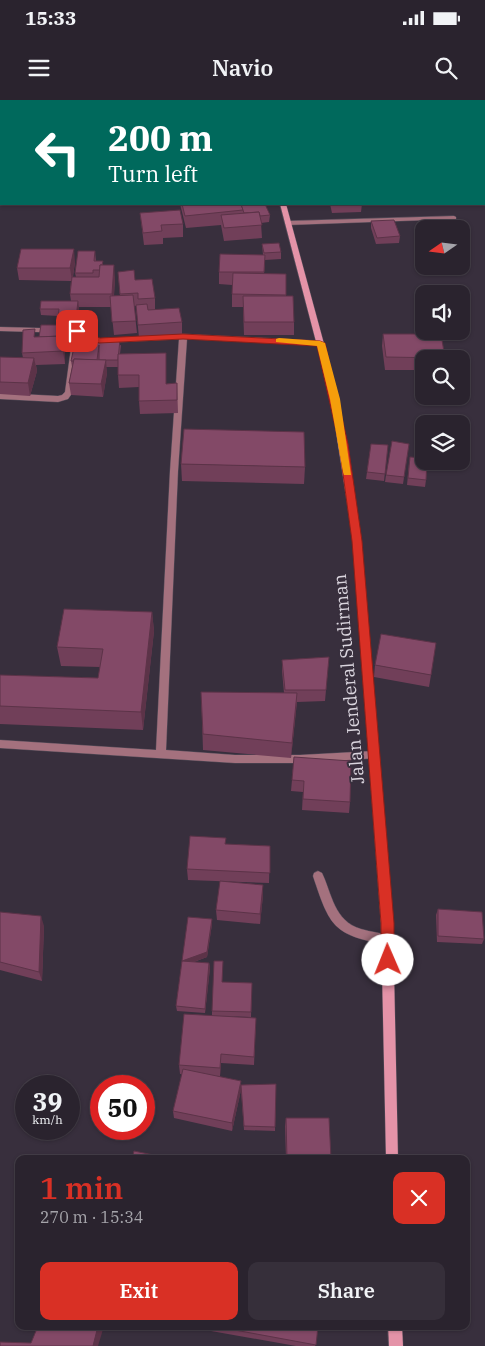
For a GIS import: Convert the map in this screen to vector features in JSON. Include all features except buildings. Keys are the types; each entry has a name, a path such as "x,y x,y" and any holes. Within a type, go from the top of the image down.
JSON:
{"main road":[{"name":"Jalan Jenderal Sudirman","path":"283,205 320,343 344,444 356,532 388,940 392,1155"},
{"path":"395,1330 396,1346"}],"street":[{"path":"288,223 454,218"},
{"path":"0,329 77,331 99,341 183,336 320,343"},
{"path":"0,396 58,399 65,397 68,392 77,331"},
{"path":"161,754 174,471 183,336"},
{"path":"0,744 236,759 300,759 374,755"},
{"path":"318,876 331,914 340,925 362,936 388,940"}],"slow traffic":[{"path":"279,341 320,343 335,399 348,472"}],"route":[{"path":"77,331 99,341 183,336 320,343 335,399 344,444 357,541 387,923 388,960"}]}
